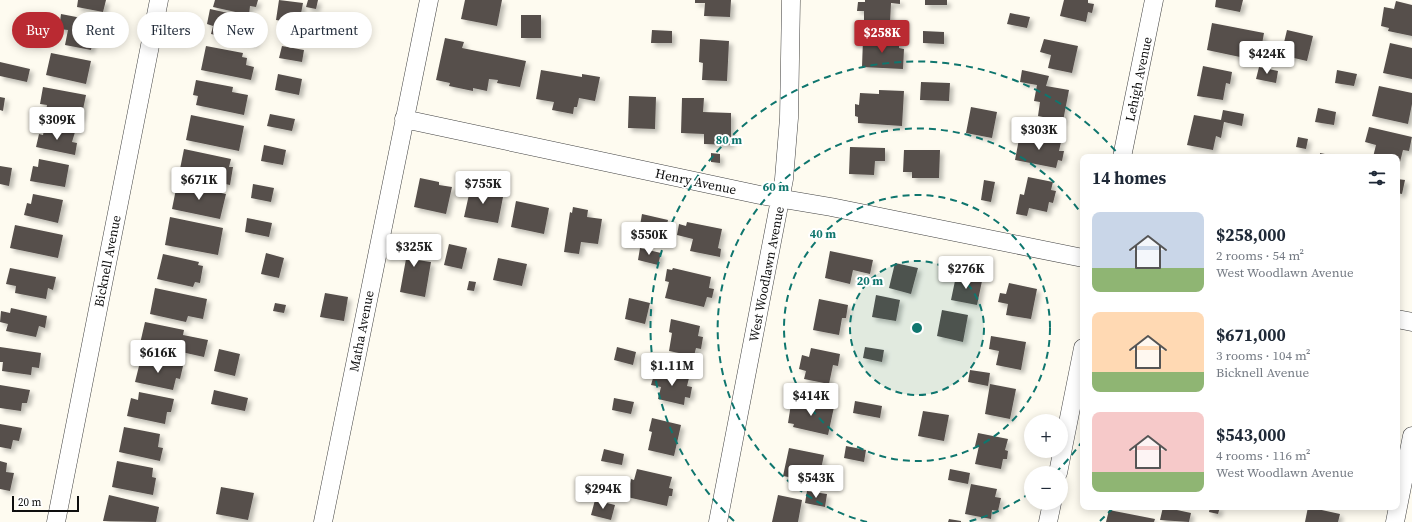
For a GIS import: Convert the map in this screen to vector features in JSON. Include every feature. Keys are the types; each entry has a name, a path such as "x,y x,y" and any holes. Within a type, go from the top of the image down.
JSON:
{"street":[{"name":"Bicknell Avenue","path":"56,522 159,0"},
{"name":"Matha Avenue","path":"322,522 429,0"},
{"name":"West Woodlawn Avenue","path":"718,522 781,198 789,118 791,0"},
{"name":"Lehigh Avenue","path":"1123,154 1154,0"},
{"name":"Henry Avenue","path":"404,119 781,198 1080,257"},
{"path":"1400,320 1412,322"},
{"path":"1059,466 1080,363"},
{"path":"1400,497 1412,436"},
{"path":"1048,522 1051,510"},
{"path":"1395,522 1397,510"}],"building":[{"path":"78,0 106,0 103,12 77,7"},
{"path":"215,0 258,0 256,7 250,6 249,12 236,12 213,7"},
{"path":"279,0 303,3 301,12 277,12"},
{"path":"308,0 318,0 316,9 306,7"},
{"path":"465,0 502,0 497,26 461,19"},
{"path":"695,0 731,0 730,17 704,16 705,3 695,3"},
{"path":"865,0 900,0 900,4 891,3 890,23 864,22 864,11 857,11 858,2 865,2"},
{"path":"925,0 947,0 947,5 925,5"},
{"path":"1064,0 1088,0 1088,3 1094,4 1092,13 1088,12 1086,22 1060,16"},
{"path":"1216,0 1243,0 1240,12 1215,7"},
{"path":"1396,1 1412,5 1412,36 1388,31 1389,28 1381,26 1384,7 1394,9"},
{"path":"210,9 224,12 213,12 213,26 207,24"},
{"path":"1010,13 1030,17 1027,28 1007,24"},
{"path":"64,15 72,16 72,46 65,45 68,30 64,30"},
{"path":"521,15 541,15 541,38 521,38"},
{"path":"1212,23 1264,33 1259,61 1207,50"},
{"path":"652,30 672,31 672,43 651,43"},
{"path":"1287,30 1313,36 1307,61 1281,55"},
{"path":"923,31 944,32 944,44 923,43"},
{"path":"445,38 464,42 462,48 526,61 520,87 497,83 498,80 489,79 487,91 473,88 473,91 449,86 450,83 436,80"},
{"path":"700,39 729,41 727,81 702,80 703,63 699,62"},
{"path":"863,39 899,41 899,48 904,49 903,69 862,67"},
{"path":"1044,39 1078,46 1072,73 1048,68 1051,55 1040,52"},
{"path":"1390,43 1412,48 1412,79 1383,73"},
{"path":"206,46 243,53 242,57 247,58 246,65 254,67 251,80 201,70"},
{"path":"81,48 91,48 91,50"},
{"path":"282,48 304,50 302,62 279,58"},
{"path":"51,53 91,61 86,84 46,75"},
{"path":"0,62 30,69 27,82 0,76"},
{"path":"1203,66 1232,72 1230,84 1226,83 1223,100 1197,96"},
{"path":"1259,67 1278,71 1276,83 1256,79"},
{"path":"541,70 582,77 582,74 600,77 595,101 579,98 577,107 574,107 573,114 552,110 554,102 536,99"},
{"path":"1022,70 1049,76 1046,86 1069,90 1063,121 1038,116 1040,102 1034,101 1037,85 1020,82"},
{"path":"1337,70 1357,74 1354,86 1335,83"},
{"path":"278,74 302,79 299,95 275,90"},
{"path":"196,80 233,87 232,92 248,95 244,115 196,105 198,96 193,95"},
{"path":"921,82 950,83 949,101 920,100"},
{"path":"1379,86 1412,93 1412,104 1408,124 1372,116"},
{"path":"43,87 86,95 81,119 46,111 47,105 40,104"},
{"path":"879,90 904,91 902,126 858,123 858,117 855,116 855,104 859,105 860,93 879,94"},
{"path":"629,96 656,97 655,129 628,128"},
{"path":"0,97 5,98 3,111 0,110"},
{"path":"682,98 704,98 703,112 731,113 731,145 704,144 704,134 681,133"},
{"path":"971,107 997,112 992,138 966,133"},
{"path":"1318,108 1336,112 1334,125 1315,122"},
{"path":"1223,110 1244,114 1242,126 1224,122 1221,138 1216,136 1213,150 1187,145 1194,115 1221,120"},
{"path":"270,114 295,119 292,131 267,126"},
{"path":"191,115 244,126 239,151 186,140"},
{"path":"45,126 75,132 72,142 77,143 75,155 36,147 39,134 43,135"},
{"path":"1369,127 1412,137 1409,151 1403,150 1400,162 1400,154 1374,154 1376,145 1365,142"},
{"path":"1020,134 1061,142 1059,151 1064,151 1062,161 1058,160 1056,168 1015,160"},
{"path":"1298,137 1308,139 1306,149 1296,147"},
{"path":"264,145 286,150 283,165 261,161"},
{"path":"850,147 885,148 885,161 875,161 874,175 849,174"},
{"path":"184,149 231,159 229,167 233,167 230,185 179,174"},
{"path":"904,150 940,150 939,178 912,178 912,172 903,172"},
{"path":"711,153 720,154 720,163 711,162"},
{"path":"39,159 69,165 65,187 30,181 33,166 38,167"},
{"path":"0,166 12,168 9,186 0,184"},
{"path":"1028,177 1053,182 1051,190 1056,191 1053,203 1049,202 1047,212 1029,208 1027,216 1016,214 1020,194 1024,195"},
{"path":"420,178 439,182 439,185 452,187 446,214 414,207"},
{"path":"1400,179 1405,180 1402,194 1400,194"},
{"path":"984,180 995,182 991,202 981,200"},
{"path":"177,184 226,194 220,219 172,209"},
{"path":"253,184 274,188 271,202 251,198"},
{"path":"474,184 491,188 490,194 503,197 498,223 464,217 470,190 472,190"},
{"path":"33,194 63,200 58,223 24,215 27,203 31,204"},
{"path":"516,201 549,208 544,234 511,227"},
{"path":"573,207 588,210 587,217 602,219 598,244 581,242 579,254 564,252 570,212 572,213"},
{"path":"642,214 668,220 663,242 638,237"},
{"path":"170,217 223,228 218,255 165,245"},
{"path":"247,218 272,223 269,237 245,232"},
{"path":"687,222 722,229 718,248 721,249 720,257 690,251 693,239 677,235 679,224 686,226"},
{"path":"15,225 63,235 58,258 10,248"},
{"path":"404,235 421,238 417,260 431,262 425,297 400,292 406,259 400,258"},
{"path":"449,244 467,248 462,269 444,265"},
{"path":"640,248 661,253 658,265 638,260"},
{"path":"830,251 873,260 870,274 853,270 850,284 825,278"},
{"path":"266,253 284,258 279,278 261,274"},
{"path":"163,254 199,262 198,265 203,266 200,283 195,282 193,287 157,279"},
{"path":"498,258 527,264 522,286 493,280"},
{"path":"895,263 918,268 911,294 889,288"},
{"path":"10,268 56,277 53,290 48,288 46,299 15,293 16,286 6,284"},
{"path":"673,268 711,277 709,288 714,289 712,298 707,297 704,307 665,298 669,282 665,281 667,269 672,270"},
{"path":"956,276 982,281 977,305 951,300"},
{"path":"469,281 476,282 474,291 467,290"},
{"path":"1009,283 1037,289 1031,319 1006,315 1008,304 998,302 1000,293 1006,294"},
{"path":"155,288 207,299 203,319 188,316 186,322 150,314"},
{"path":"325,293 348,297 344,321 320,317"},
{"path":"876,295 900,300 896,321 872,317"},
{"path":"629,298 650,303 645,324 625,319"},
{"path":"819,299 848,305 846,318 842,318 839,335 813,330"},
{"path":"275,303 286,305 284,313 273,311"},
{"path":"11,308 47,316 45,328 39,326 36,337 6,331 8,324 0,322 1,311 10,313"},
{"path":"942,310 968,315 963,342 937,336"},
{"path":"671,319 700,326 698,336 703,337 701,349 696,348 694,356 669,351 672,333 669,332"},
{"path":"145,322 184,330 183,335 208,340 204,357 177,351 177,356 139,348"},
{"path":"991,336 1026,342 1021,370 996,365 999,351 989,349"},
{"path":"0,347 41,353 39,368 32,367 31,375 2,371 3,362 0,362"},
{"path":"617,347 636,352 633,365 614,360"},
{"path":"865,347 884,350 882,362 863,358"},
{"path":"811,348 840,354 838,366 833,365 829,384 804,379 806,371 799,369 802,355 809,357"},
{"path":"219,349 240,354 235,376 214,371"},
{"path":"141,358 183,366 180,379 176,378 173,390 135,382"},
{"path":"970,370 990,373 988,386 968,382"},
{"path":"655,371 689,378 687,386 692,387 690,398 685,397 684,405 658,399 661,387 651,385"},
{"path":"990,384 1016,389 1010,419 985,414"},
{"path":"0,385 30,390 27,403 22,403 21,411 0,408"},
{"path":"214,390 248,398 245,411 211,404"},
{"path":"139,392 174,399 171,412 167,412 165,424 127,416 131,398 138,400"},
{"path":"614,398 634,402 631,414 612,410"},
{"path":"799,400 834,407 828,435 793,427 794,424 788,423 791,404 798,405"},
{"path":"855,401 882,406 880,418 853,413"},
{"path":"923,411 949,415 944,441 918,436"},
{"path":"652,418 681,425 674,456 648,450 652,432 649,431"},
{"path":"0,424 22,428 19,441 13,440 11,449 0,447"},
{"path":"124,427 160,434 158,447 163,448 160,461 119,452"},
{"path":"978,433 1008,439 1005,450 1008,451 1007,459 1003,459 1001,469 975,464 979,446 975,446"},
{"path":"846,446 866,450 864,462 844,458"},
{"path":"789,448 824,455 821,469 811,468 809,481 783,476"},
{"path":"604,449 624,454 622,465 601,461"},
{"path":"0,461 7,463 6,472 14,473 10,491 0,489"},
{"path":"117,461 153,468 152,477 156,478 153,495 112,487"},
{"path":"637,469 672,477 669,488 673,489 672,496 669,496 667,506 627,497 631,479 634,480"},
{"path":"950,469 970,473 968,484 948,480"},
{"path":"971,484 997,489 995,497 1001,498 998,511 992,510 991,519 965,514"},
{"path":"221,487 254,493 248,520 216,514"},
{"path":"807,491 827,494 825,507 805,503"},
{"path":"109,495 159,507 156,522 103,521"},
{"path":"778,495 802,500 798,522 772,522"},
{"path":"595,500 615,505 611,520 591,515"},
{"path":"1109,510 1155,519 1154,522 1106,522"},
{"path":"1162,510 1177,510 1191,513 1189,522 1160,520"},
{"path":"1209,510 1219,510 1218,514 1209,512"},
{"path":"1307,510 1322,510 1340,514 1338,522 1305,522"},
{"path":"949,519 961,521 961,522 948,522"}]}
